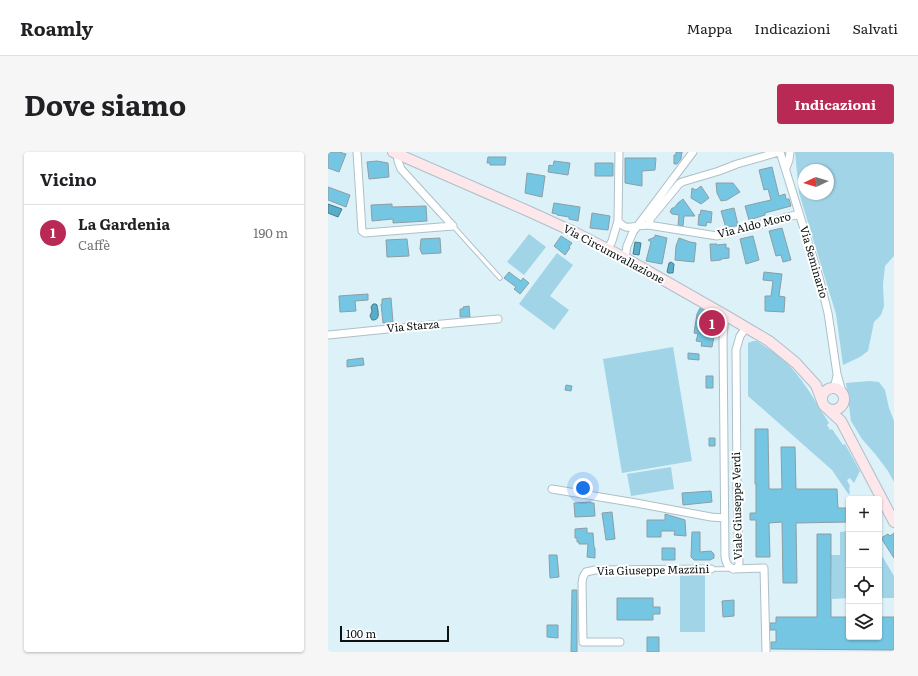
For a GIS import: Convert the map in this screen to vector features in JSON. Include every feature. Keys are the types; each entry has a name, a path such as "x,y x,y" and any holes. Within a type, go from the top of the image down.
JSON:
{"street":[{"path":"357,152 362,231 365,233 453,226"},
{"path":"608,249 614,236 618,221 619,152"},
{"path":"625,258 633,232 693,152"},
{"path":"648,225 650,218 682,182 780,152"},
{"name":"Via Seminario","path":"780,152 819,277 828,313 838,374 835,390"},
{"path":"786,168 790,152"},
{"path":"396,153 401,169 453,226"},
{"name":"Via Circumvallazione","path":"396,153 528,211 608,249 725,314 769,341 796,363 816,385 822,401"},
{"name":"Via Aldo Moro","path":"618,221 628,228 648,225 717,236 800,214"},
{"name":"Viale Giuseppe Verdi","path":"725,314 723,338 725,557 726,565 733,569 737,568 739,565 737,520 736,350 740,336 746,328"},
{"name":"Via Starza","path":"328,335 498,320"},
{"name":"Via Circumvallazione","path":"816,385 835,390"},
{"path":"841,421 844,398 835,390 824,394 822,401 824,405 841,421 894,522"},
{"path":"829,410 837,410 842,405"},
{"path":"552,490 724,518"},
{"path":"733,569 764,568 766,652"},
{"name":"Via Giuseppe Mazzini","path":"620,642 583,642 582,583 586,572 594,570 711,569"}],"lane":[{"path":"453,226 500,278"},
{"name":"Via Giuseppe Mazzini","path":"711,569 733,569"}],"shaded area":[{"path":"795,152 894,152 894,256 885,266 883,285 884,306 881,315 874,322 868,351 860,357 843,365 836,314 801,200 834,200 834,164 798,164 798,183"},
{"path":"328,204 342,209 338,217 328,213"},
{"path":"529,234 546,247 524,275 507,262"},
{"path":"635,242 641,243 639,255 633,254"},
{"path":"557,253 573,265 550,296 569,310 554,330 519,304"},
{"path":"671,262 674,264 673,273 668,273 669,263"},
{"path":"373,304 377,305 378,317 375,320 372,320 370,316 372,311 371,307"},
{"path":"757,341 783,359 790,366 802,381 829,423 827,425 830,430 832,429 843,445 845,444 860,471 854,483 850,478 847,480 850,486 849,495 832,470 748,396 748,343"},
{"path":"673,347 692,461 622,473 603,359"},
{"path":"869,381 879,382 885,390 894,421 894,482 888,471 862,439 851,421 846,383"},
{"path":"671,467 674,489 631,496 627,474"},
{"path":"846,531 846,598 832,599 831,555 840,555 840,532"},
{"path":"882,556 894,576 894,598 882,598"},
{"path":"705,573 705,632 680,632 680,574"}],"building":[{"path":"328,152 339,152 346,154 339,172 328,168"},
{"path":"676,152 682,152 681,159 677,164 674,164 674,155 676,155"},
{"path":"488,157 506,157 505,165 490,165 490,163 487,163"},
{"path":"625,158 656,158 655,170 642,171 642,186 625,183"},
{"path":"377,161 388,163 389,177 369,179 367,162"},
{"path":"554,161 570,163 568,175 548,172 549,165 553,166"},
{"path":"595,163 613,163 613,176 595,176"},
{"path":"772,167 779,196 785,194 786,199 789,199 791,206 765,213 765,215 749,220 745,206 771,200 768,189 764,190 759,170"},
{"path":"527,173 545,176 542,197 525,193"},
{"path":"716,183 733,183 740,192 727,200 721,201 717,193"},
{"path":"701,186 709,198 701,204 691,198 692,188 696,190"},
{"path":"328,187 350,195 346,207 328,200"},
{"path":"683,199 695,216 684,216 683,226 678,225 679,215 672,214 670,212 672,208 674,208"},
{"path":"554,203 580,207 578,221 552,213"},
{"path":"392,204 392,207 426,206 427,221 393,223 393,219 372,221 371,205"},
{"path":"734,208 738,225 726,228 721,211"},
{"path":"701,210 712,212 711,223 707,222 706,226 698,225"},
{"path":"592,213 610,216 608,230 590,228"},
{"path":"782,228 791,260 783,262 781,255 776,256 769,231"},
{"path":"655,235 667,238 662,264 646,261 651,242 648,240 655,237"},
{"path":"561,236 572,243 565,255 554,246"},
{"path":"753,236 759,260 746,264 740,239"},
{"path":"440,238 441,253 422,254 420,249 421,239"},
{"path":"679,238 696,243 694,262 675,260 676,246"},
{"path":"407,239 409,256 387,257 386,240"},
{"path":"710,244 726,244 726,248 729,248 729,258 711,261"},
{"path":"509,272 521,281 523,278 529,283 520,294 514,289 516,287 504,278"},
{"path":"764,272 782,274 779,296 785,297 784,312 765,311 765,296 771,296 773,281 763,280"},
{"path":"368,294 368,300 355,301 356,311 340,312 339,296"},
{"path":"391,298 393,322 383,323 381,304 382,299"},
{"path":"469,306 470,317 460,317 460,309"},
{"path":"700,308 716,317 718,320 718,335 714,336 712,347 701,346 702,342 696,341 698,334 694,333 697,314"},
{"path":"688,353 699,354 699,360 688,359"},
{"path":"363,358 364,365 347,367 347,360"},
{"path":"706,376 713,376 713,388 706,388"},
{"path":"566,385 572,386 571,391 565,390"},
{"path":"755,429 768,429 769,489 782,489 781,447 795,447 796,489 837,489 838,508 846,508 846,522 796,523 797,583 783,583 782,522 769,523 770,557 756,557 756,520 750,520 750,513 756,513"},
{"path":"709,438 715,438 715,446 709,446"},
{"path":"711,491 712,502 683,505 682,493"},
{"path":"574,503 594,503 595,516 575,517"},
{"path":"612,512 615,539 606,540 602,513"},
{"path":"665,514 685,520 686,536 674,535 675,531 661,531 661,537 647,537 647,520 665,520"},
{"path":"587,528 587,533 593,533 595,558 587,557 588,544 579,544 579,542 577,542 577,538 575,538 575,529"},
{"path":"692,532 700,532 700,552 711,551 714,554 714,558 710,560 694,560 691,557"},
{"path":"894,533 894,558 882,540 882,537 888,534 890,536"},
{"path":"817,534 831,534 831,617 846,617 846,640 882,640 882,617 894,617 894,650 771,649 771,642 776,642 776,630 770,630 770,623 776,623 776,617 817,617"},
{"path":"662,548 675,548 675,560 662,560"},
{"path":"549,555 557,555 559,577 550,578"},
{"path":"572,590 577,590 577,652 571,652"},
{"path":"617,598 653,598 653,607 660,607 660,614 653,614 653,620 617,620"},
{"path":"734,600 734,616 723,617 722,601"},
{"path":"547,625 558,625 558,638 547,637"},
{"path":"647,637 659,637 659,652 647,652"}],"place":[{"name":"La Gardenia","path":"712,323"}]}
